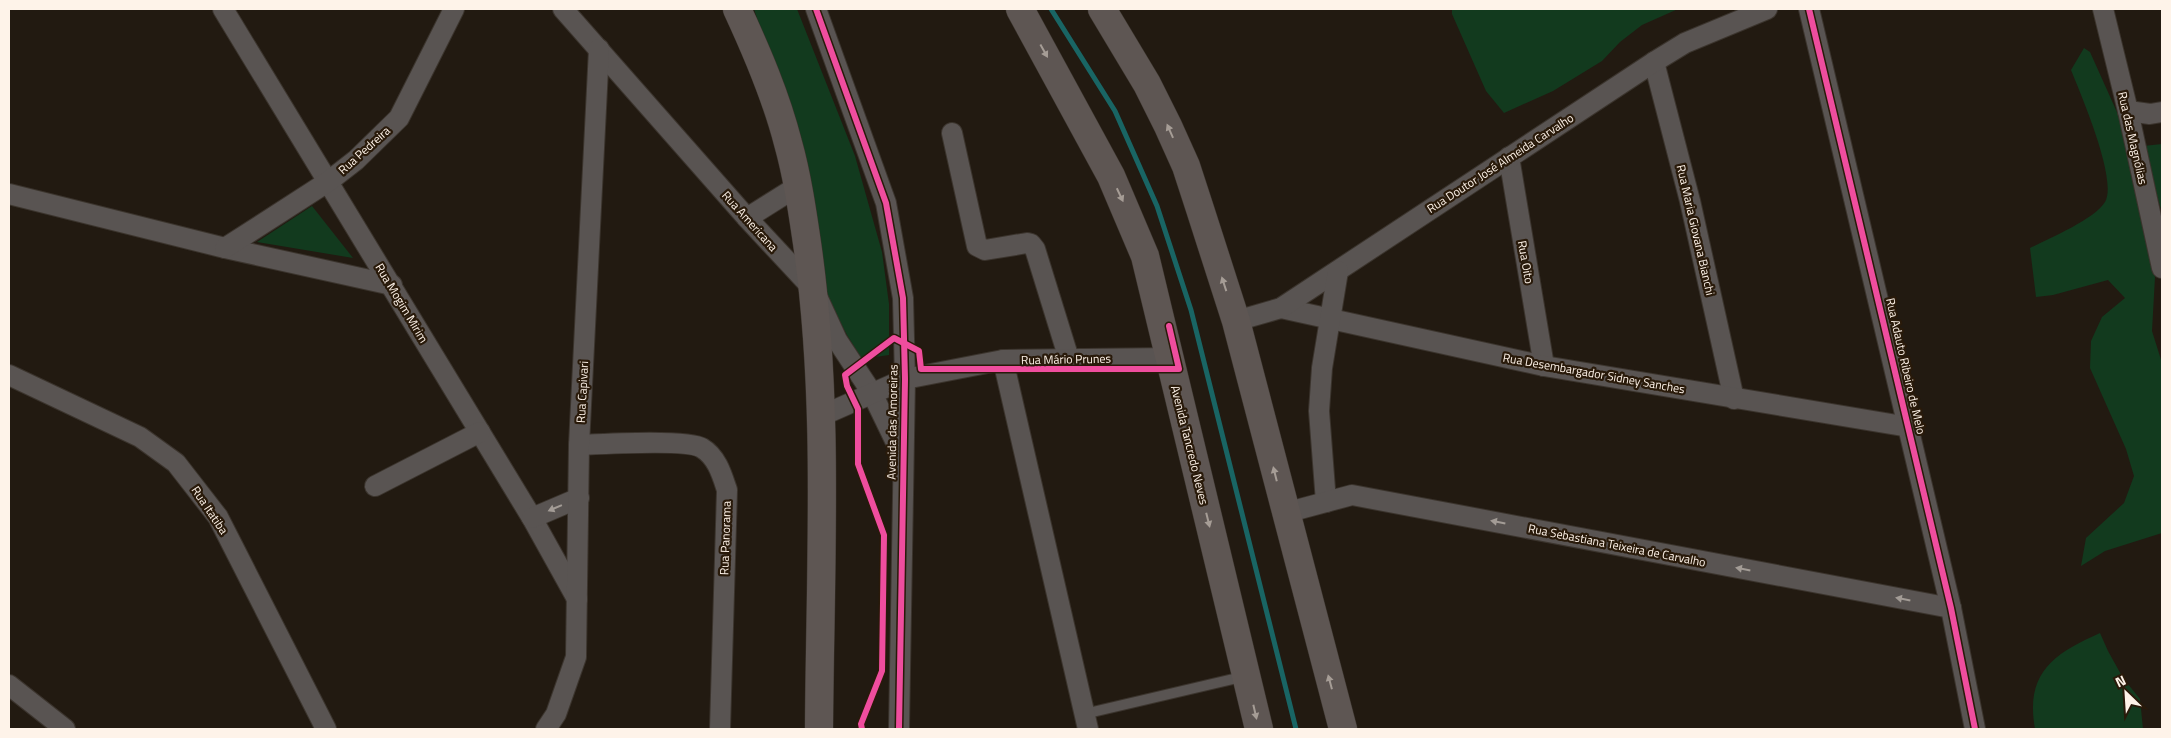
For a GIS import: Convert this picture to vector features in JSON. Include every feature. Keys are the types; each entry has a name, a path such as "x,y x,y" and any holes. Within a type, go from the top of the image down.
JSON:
{"main road":[{"path":"737,9 780,113 798,186 814,290 821,416 819,729"},
{"name":"Avenida Tancredo Neves","path":"1020,9 1111,176 1145,256 1170,358 1179,404 1259,729"},
{"path":"1102,9 1147,84 1186,166 1236,321 1343,729"}],"street":[{"name":"Rua Mogim Mirim","path":"223,9 532,518 576,599"},
{"name":"Rua Pedreira","path":"225,248 329,181 356,160 399,118 454,9"},
{"name":"Rua Americana","path":"563,9 747,218 814,290 837,340 872,393 903,458"},
{"name":"Avenida das Amoreiras","path":"816,9 869,151 886,203 903,298 905,379 900,729"},
{"name":"Rua Doutor José Almeida Carvalho","path":"1236,321 1281,308 1685,43 1767,9"},
{"name":"Rua Adauto Ribeiro de Melo","path":"1810,9 1951,608 1975,729"},
{"name":"Rua das Magnólias","path":"2102,9 2128,110 2162,268"},
{"name":"Rua Capivari","path":"546,729 556,714 576,657 579,445 599,49"},
{"name":"Rua Maria Giovana Bianchi","path":"1654,62 1690,201 1734,399"},
{"path":"2128,110 2150,114 2162,112"},
{"path":"952,133 977,246 985,250 1027,243 1031,244 1035,249 1069,359"},
{"name":"Rua Oito","path":"1509,157 1544,366"},
{"path":"747,218 798,186"},
{"path":"9,194 225,248 392,285"},
{"path":"1326,502 1319,411 1329,318 1338,271"},
{"name":"Rua Desembargador Sidney Sanches","path":"1281,308 1544,366 1909,427"},
{"name":"Rua Mário Prunes","path":"821,416 905,379 1003,360 1170,358"},
{"path":"1003,360 1086,722"},
{"name":"Rua Itatiba","path":"9,375 140,437 176,463 218,517 326,729"},
{"path":"375,486 480,432"},
{"name":"Rua Panorama","path":"579,445 684,443 702,448 719,466 727,490 720,729"},
{"name":"Rua Sebastiana Teixeira de Carvalho","path":"1285,513 1352,495 1951,608"},
{"path":"532,518 579,498"},
{"path":"9,685 65,729"}],"lane":[{"path":"1086,722 1247,676"}],"green space":[{"path":"754,9 797,9 855,156 882,252 889,304 889,355 862,359 847,335 814,271 778,84"},
{"path":"1452,9 1678,9 1642,25 1620,42 1602,61 1553,91 1504,113 1486,91 1452,14"},
{"path":"2084,48 2090,52 2125,130 2155,277 2152,331 2162,363 2162,533 2105,551 2081,566 2086,538 2124,503 2134,476 2126,449 2090,368 2091,341 2102,317 2125,298 2108,280 2053,295 2036,297 2030,248 2092,215 2105,202 2108,191 2107,176 2097,137 2071,70"},
{"path":"2162,144 2162,213 2143,146"},
{"path":"312,206 353,258 257,242"},
{"path":"2100,633 2123,678 2140,699 2143,729 2035,729 2034,693 2046,668 2069,649"}],"waterway":[{"path":"1051,9 1115,111 1157,206 1191,310 1296,729"}],"cycle path":[{"path":"816,9 886,203 903,298 905,379 899,729"},
{"path":"1809,9 1951,608 1975,729"},
{"path":"862,729 861,724 882,671 884,535 858,464 858,409 847,386 845,375 894,338 919,351 921,369 1179,369 1169,326"}]}
